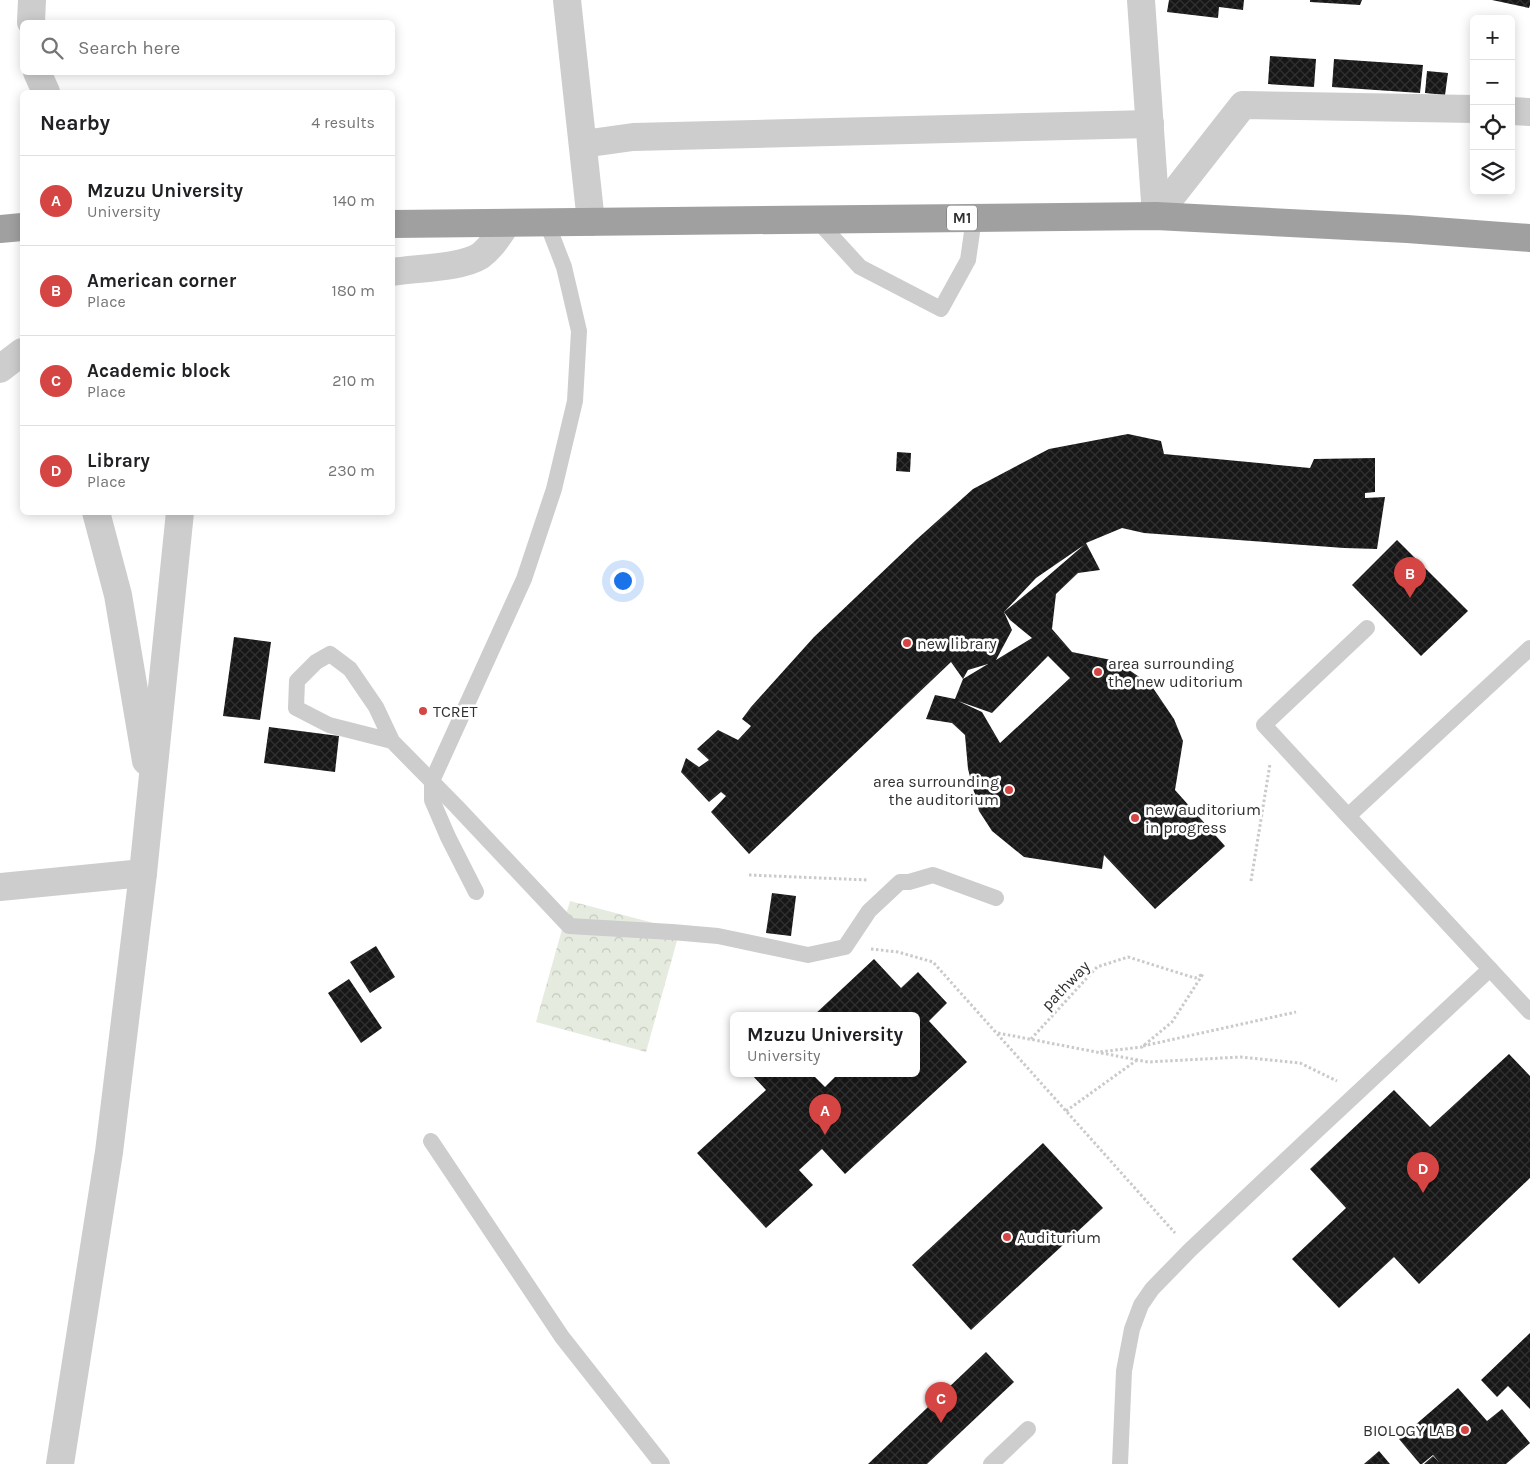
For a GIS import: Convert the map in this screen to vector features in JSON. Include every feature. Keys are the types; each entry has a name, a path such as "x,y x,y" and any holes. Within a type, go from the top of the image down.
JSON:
{"highway":[{"name":"M1","path":"395,224 1156,216 1407,229 1530,238"},
{"path":"0,229 20,228"}],"street":[{"path":"32,0 32,20"},
{"path":"567,0 591,222"},
{"path":"1141,0 1156,216"},
{"path":"38,75 45,90"},
{"path":"1156,216 1243,105 1470,109"},
{"path":"1515,111 1530,112"},
{"path":"583,144 633,137 1150,124"},
{"path":"395,272 452,265 480,256 497,239 507,223"},
{"path":"0,369 20,354"},
{"path":"97,515 118,594 152,795"},
{"path":"60,1464 109,1152 152,795 180,515"},
{"path":"0,887 143,873"}],"lane":[{"path":"816,219 860,267 941,309 968,260 974,218"},
{"path":"476,892 448,837 432,800 432,781 524,579 554,489 575,401 580,331 564,267 547,223"},
{"path":"1367,628 1264,725 1530,1012"},
{"path":"1348,816 1530,648"},
{"path":"392,741 329,725 296,708 297,681 316,662 330,654 350,669 376,707 392,741 570,926 718,936 808,955 845,947 869,911 900,882 909,882 933,875 996,898"},
{"path":"1120,1464 1124,1371 1132,1329 1141,1305 1152,1289 1190,1250 1490,969"},
{"path":"431,1141 562,1336 662,1464"},
{"path":"991,1464 1028,1429"}],"path":[{"path":"1251,881 1274,736"},
{"path":"749,875 900,882"},
{"path":"845,947 898,952 933,962 1190,1250"},
{"name":"pathway","path":"1030,1040 1097,967 1128,957 1195,978 1203,974 1172,1022 1142,1046"},
{"path":"1096,1052 1142,1046 1296,1012"},
{"path":"997,1033 1148,1062 1241,1057 1300,1062 1358,1092"},
{"path":"1066,1111 1137,1060"}],"green space":[{"path":"570,901 680,930 646,1052 536,1022"}],"building":[{"path":"1169,0 1244,0 1243,10 1219,7 1218,18 1167,12"},
{"path":"1310,0 1362,0 1360,5 1310,2"},
{"path":"1492,0 1530,0 1530,5 1529,8"},
{"path":"1270,56 1316,59 1314,87 1268,84"},
{"path":"1334,59 1423,65 1420,93 1332,87"},
{"path":"1427,71 1448,73 1445,95 1425,93"},
{"name":"new library","path":"1128,434 1161,441 1164,454 1310,468 1314,459 1375,458 1375,492 1365,493 1365,498 1385,497 1377,549 1144,533 1122,528 1086,543 1100,570 1078,573 1056,594 1052,629 1072,652 1116,661 1151,685 1174,719 1183,741 1175,790 1225,846 1155,909 1104,855 1102,869 1024,857 992,831 979,811 968,769 965,735 952,723 926,719 935,695 955,699 963,679 951,662 749,854 711,812 726,796 721,792 709,802 681,772 686,758 699,767 709,760 697,749 718,730 738,740 751,726 742,719 814,637 916,540 973,489 1049,449","holes":["1084,545 1004,612 1036,578","1004,612 1010,620 1032,638 996,660 1012,630","1048,656 1070,678 1000,743 982,712 958,701 992,713","988,664 963,679 968,670"]},
{"path":"897,452 911,453 910,472 896,471"},
{"path":"1397,540 1468,611 1421,656 1352,585"},
{"path":"234,637 271,642 260,720 223,716"},
{"path":"269,727 339,736 335,772 264,763"},
{"path":"772,893 796,896 791,936 766,933"},
{"path":"376,946 395,977 370,993 350,962"},
{"path":"874,959 901,988 918,972 947,1003 929,1021 967,1062 845,1174 822,1149 799,1170 813,1185 766,1228 697,1153 766,1090 754,1077 920,1077 920,1012 817,1012"},
{"path":"349,979 382,1028 361,1043 328,993"},
{"path":"1509,1054 1530,1076 1530,1178 1419,1284 1394,1257 1339,1308 1292,1259 1346,1208 1310,1169 1394,1090 1430,1127"},
{"name":"Auditurium","path":"1043,1143 1103,1208 971,1330 912,1265"},
{"path":"1530,1333 1530,1409 1508,1386 1497,1397 1481,1380"},
{"path":"986,1352 1014,1382 927,1464 868,1464"},
{"name":"BIOLOGY LAB","path":"1458,1388 1487,1421 1502,1409 1530,1443 1506,1464 1424,1464 1433,1456 1439,1462 1433,1455 1420,1464 1399,1439"},
{"path":"1379,1451 1390,1464 1364,1464"}],"place":[{"name":"American corner","path":"1410,598"},
{"name":"new library","path":"907,643"},
{"name":"area surrounding the new uditorium","path":"1098,672"},
{"name":"TCRET","path":"423,711"},
{"name":"area surrounding the auditorium","path":"1009,790"},
{"name":"new auditorium in progress","path":"1135,818"},
{"name":"Mzuzu University","path":"825,1135"},
{"name":"Library","path":"1423,1193"},
{"name":"Auditurium","path":"1007,1237"},
{"name":"Academic block","path":"941,1423"},
{"name":"BIOLOGY LAB","path":"1465,1430"}]}
